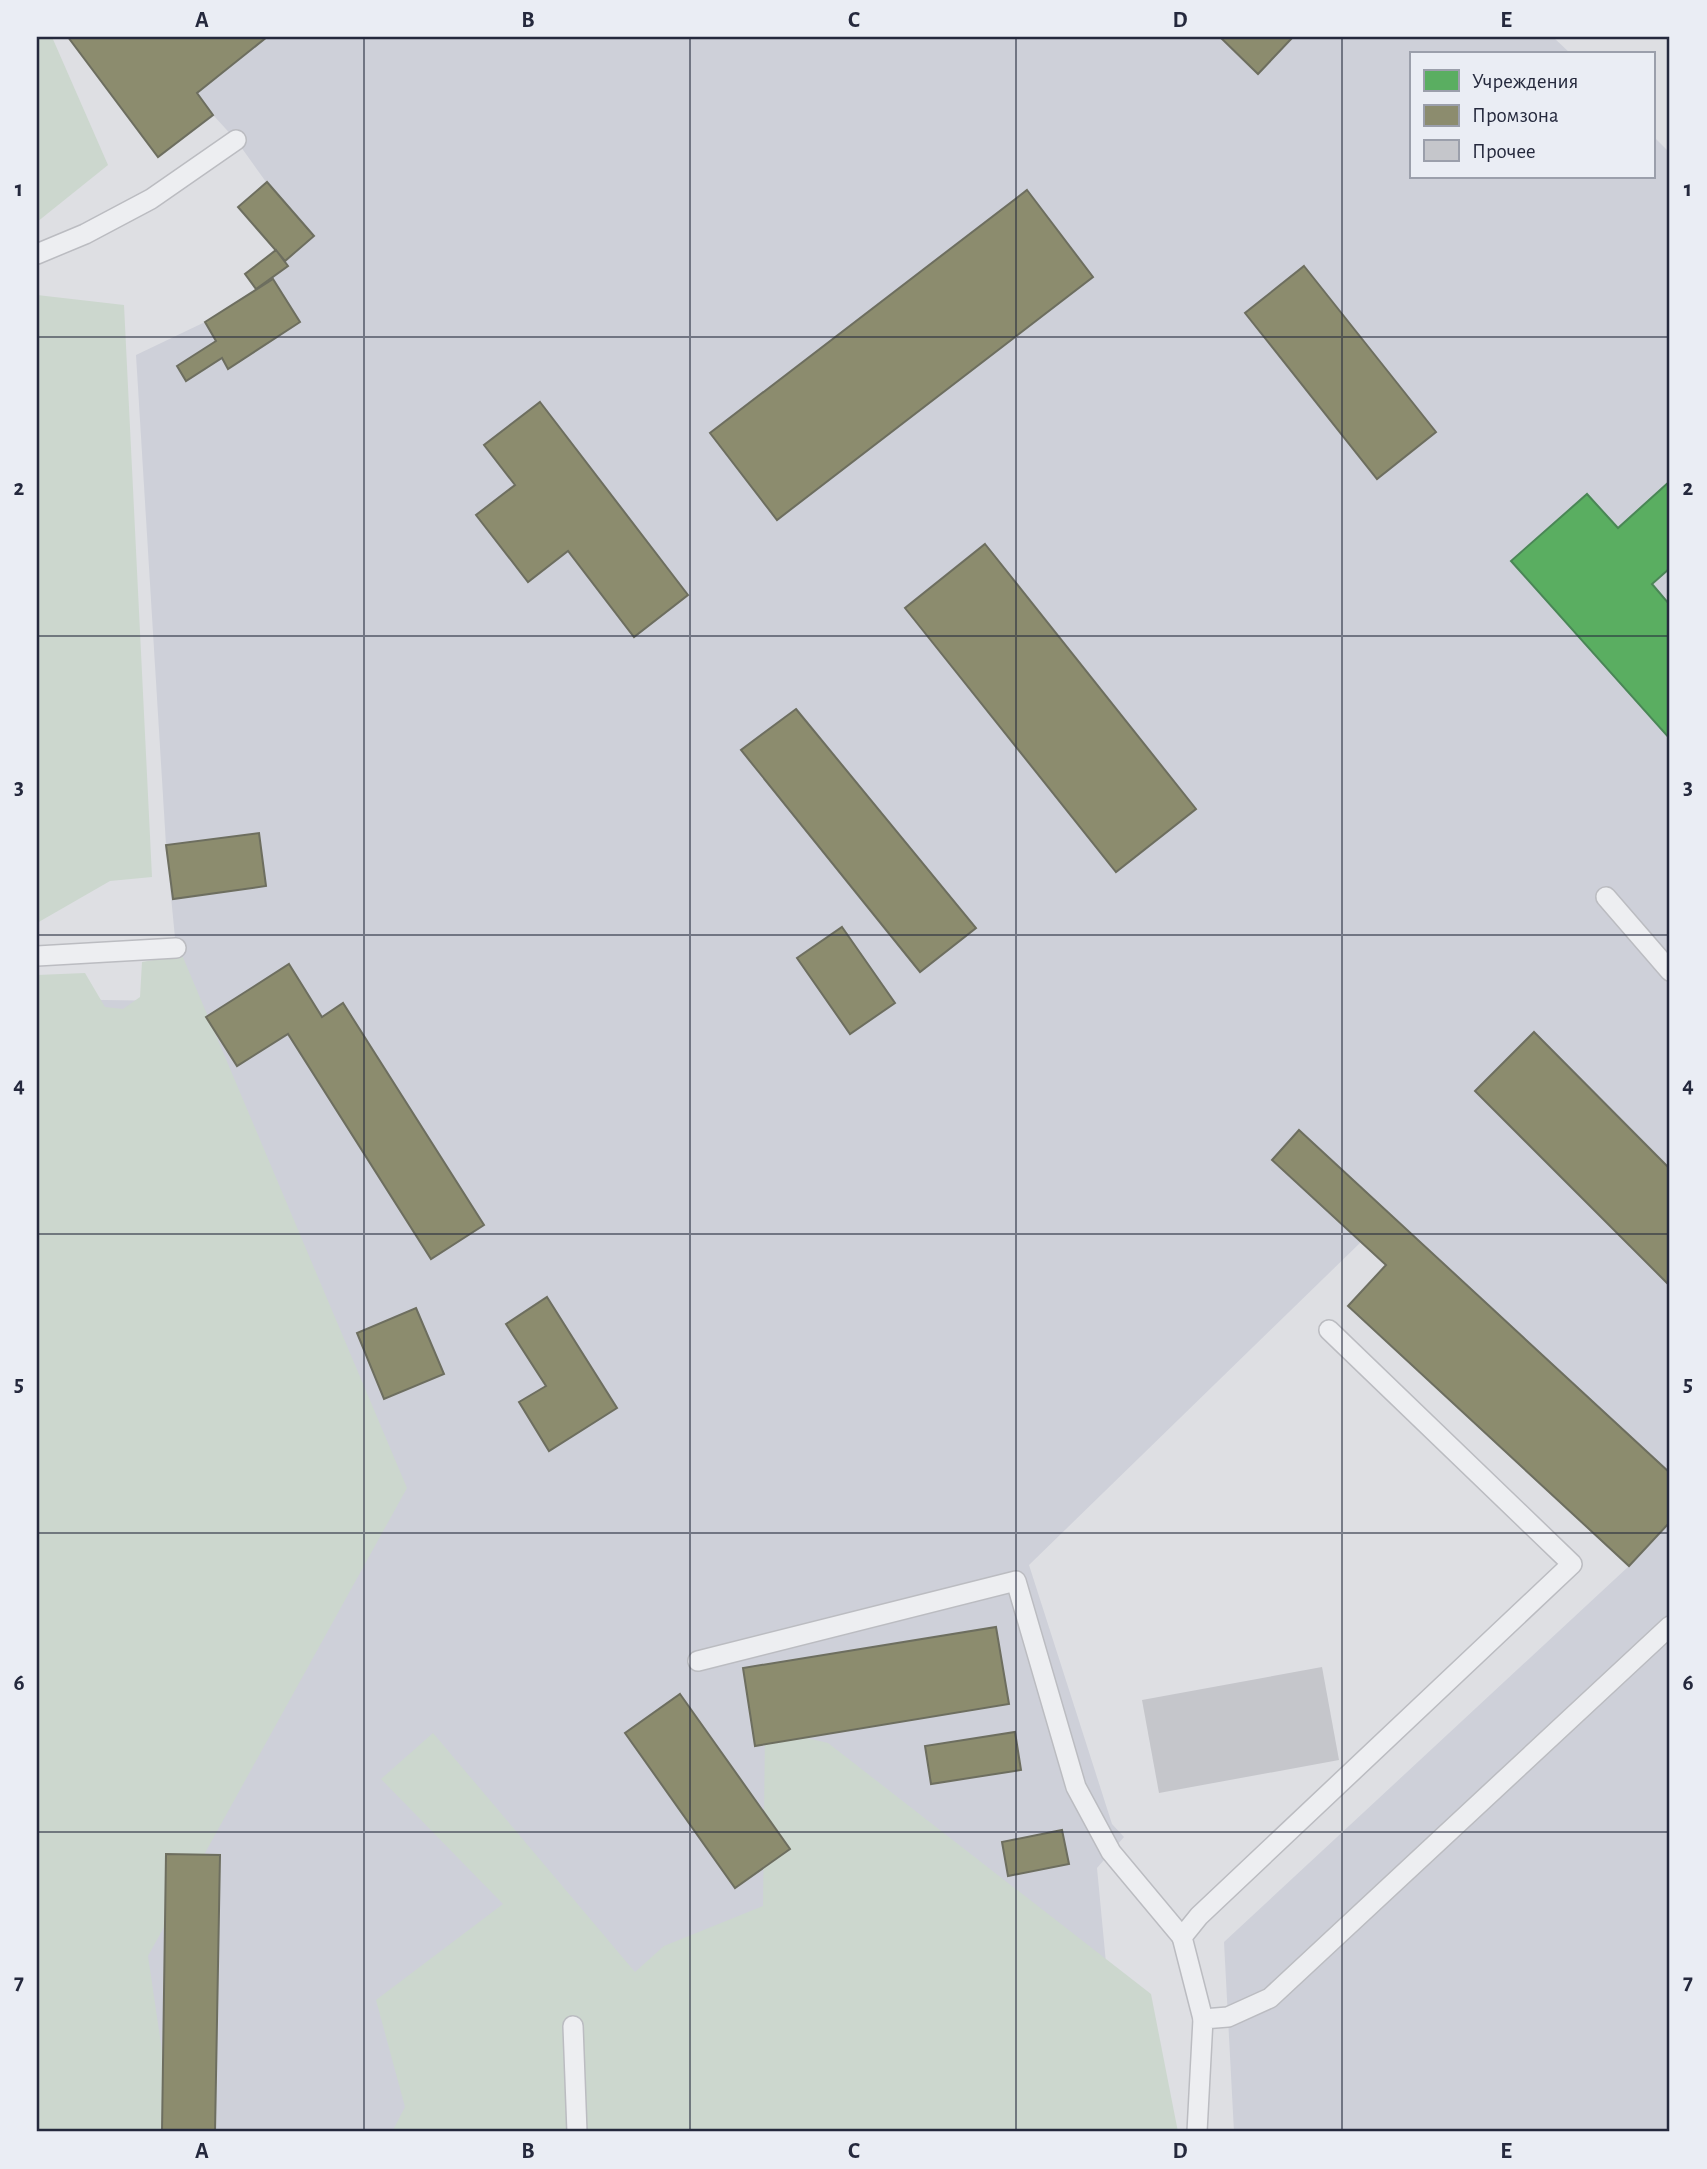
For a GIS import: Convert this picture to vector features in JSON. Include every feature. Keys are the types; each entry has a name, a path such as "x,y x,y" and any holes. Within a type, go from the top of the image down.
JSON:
{"lane":[{"path":"37,254 85,234 151,199 236,139"},
{"path":"1606,897 1670,971"},
{"path":"37,956 176,948"},
{"path":"1182,1937 1199,1916 1572,1564 1329,1331"},
{"path":"698,1661 1016,1581 1076,1787 1111,1852 1182,1937 1203,2019 1197,2132"},
{"path":"1203,2019 1228,2017 1270,1998 1670,1626"},
{"path":"573,2026 577,2132"}],"shaded area":[{"path":"37,37 52,37 108,165 37,222"},
{"path":"68,37 1553,37 1569,52 1410,52 1410,178 1654,178 1654,137 1670,153 1670,1473 1299,1131 1361,1242 1029,1565 1112,1824 1124,1837 1097,1868 1122,2132 127,2132 38,999 172,1001 176,948 166,845 136,355 205,322 256,289 245,274 276,250 238,207 266,182 236,140 214,116 158,157"},
{"path":"37,295 124,305 152,877 110,881 37,923"},
{"path":"182,955 407,1488 148,1956 174,2132 37,2132 37,975 85,973 105,1007 123,1009 140,997 142,962"},
{"path":"1670,1522 1670,2132 1234,2132 1224,1942 1629,1566"},
{"path":"765,1728 828,1743 1151,1994 1178,2132 392,2132 405,2107 376,2000 503,1904 381,1779 433,1733 635,1972 664,1946 763,1906"}],"building: Учреждения":[{"path":"1670,481 1670,568 1652,584 1670,605 1670,739 1511,561 1587,494 1618,528"}],"building: Промзона":[{"path":"68,37 267,37 197,93 213,115 158,157"},
{"path":"1220,37 1293,37 1258,74"},
{"path":"267,182 314,236 285,261 238,207"},
{"path":"1027,190 1093,277 777,520 710,433"},
{"path":"276,250 288,266 256,289 245,274"},
{"path":"1304,266 1436,432 1377,479 1245,313"},
{"path":"273,279 300,322 228,369 222,358 186,381 177,366 216,341 205,322"},
{"path":"540,402 688,595 634,637 568,551 528,582 476,515 515,485 484,445"},
{"path":"985,544 1196,809 1116,872 905,608"},
{"path":"796,709 976,928 920,972 741,750"},
{"path":"259,833 266,886 173,899 166,845"},
{"path":"842,927 895,1003 850,1034 797,958"},
{"path":"289,964 322,1017 343,1003 484,1225 431,1259 288,1034 237,1066 206,1017"},
{"path":"1534,1032 1670,1169 1670,1286 1475,1091"},
{"path":"1299,1130 1670,1473 1670,1522 1629,1566 1348,1306 1386,1265 1272,1160"},
{"path":"547,1297 617,1408 549,1451 519,1402 546,1386 506,1324"},
{"path":"416,1308 444,1374 384,1399 357,1333"},
{"path":"996,1627 1009,1704 755,1746 743,1668"},
{"path":"680,1694 790,1849 735,1888 625,1733"},
{"path":"1015,1732 1021,1770 931,1784 925,1746"},
{"path":"1062,1830 1069,1864 1008,1876 1002,1842"},
{"path":"166,1854 220,1855 215,2132 162,2132"}],"building: Прочее":[{"path":"1322,1667 1339,1760 1159,1793 1142,1700"}]}
